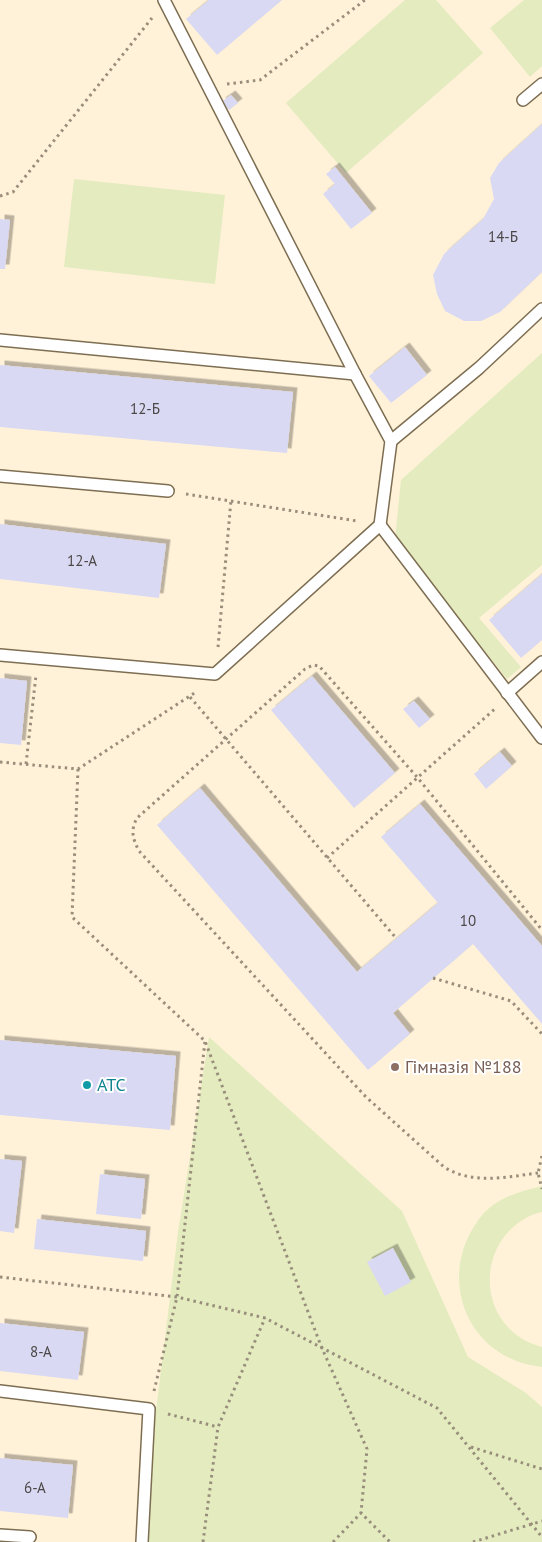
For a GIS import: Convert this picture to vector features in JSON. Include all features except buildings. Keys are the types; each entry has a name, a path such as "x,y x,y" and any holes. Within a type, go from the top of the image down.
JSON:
{"lane":[{"path":"0,655 215,674 380,525 391,441 354,374 206,86 165,1"},
{"path":"523,100 542,84"},
{"path":"391,441 478,368 542,309"},
{"path":"0,340 354,374"},
{"path":"0,476 168,491"},
{"path":"380,525 542,738"},
{"path":"507,693 542,662"},
{"path":"0,1391 149,1410 142,1542"},
{"path":"0,1535 30,1537"}],"path":[{"path":"206,86 260,80 365,0"},
{"path":"0,196 13,192 165,1"},
{"path":"168,491 380,525"},
{"path":"0,763 78,769 190,697 215,674 231,500"},
{"path":"26,764 38,659"},
{"path":"538,1173 483,1179 456,1175 444,1167 366,1097 139,851 133,839 132,827 137,818 305,669 313,665 319,666 417,777 542,930"},
{"path":"327,858 504,700 507,693"},
{"path":"190,697 396,938"},
{"path":"78,769 72,917 205,1041 321,1346 367,1449 361,1514 333,1542"},
{"path":"433,978 511,1001 542,1034"},
{"path":"205,1041 178,1297 149,1410 218,1426"},
{"path":"542,1156 538,1173 542,1189"},
{"path":"0,1277 178,1297 265,1318 437,1408 470,1446 542,1537"},
{"path":"203,1542 218,1426 265,1318"},
{"path":"470,1446 542,1469"},
{"path":"361,1514 390,1542"},
{"path":"473,1542 542,1521"}],"green space":[{"path":"405,0 436,0 483,53 346,173 286,103"},
{"path":"524,0 542,0 542,66 530,77 490,28"},
{"path":"74,179 225,195 215,284 64,267"},
{"path":"542,353 542,565 479,618 521,667 507,679 395,539 401,480"},
{"path":"209,1037 402,1211 468,1357 526,1393 542,1407 542,1542 145,1542 156,1411 178,1232"},
{"path":"542,1186 542,1212 524,1219 509,1231 499,1244 493,1258 490,1273 490,1289 494,1304 501,1318 511,1330 524,1340 542,1347 542,1367 515,1360 493,1348 476,1330 465,1309 459,1285 461,1260 469,1236 484,1213 504,1199"}],"place":[{"name":"Гімназія №188","path":"395,1067"},
{"name":"АТС","path":"87,1085"}]}
